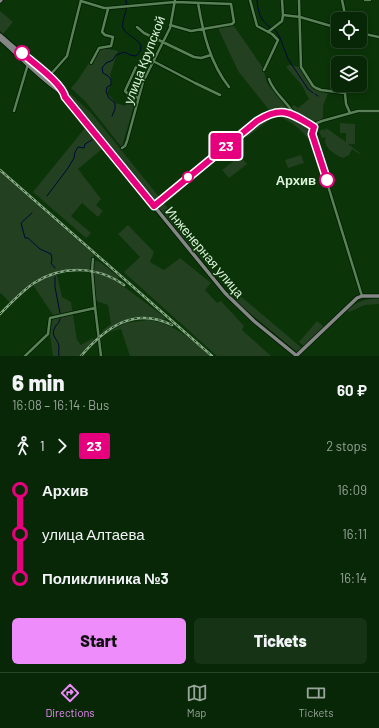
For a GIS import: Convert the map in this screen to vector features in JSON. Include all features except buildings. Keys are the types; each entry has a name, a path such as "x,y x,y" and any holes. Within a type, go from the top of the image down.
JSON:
{"main road":[{"name":"Инженерная улица","path":"0,35 57,84 65,97 232,301 296,356"},
{"name":"Инженерная улица","path":"0,39 53,87 64,94"},
{"path":"53,87 57,84"},
{"path":"296,356 354,300 362,296 379,296"}],"street":[{"path":"50,78 51,74 68,56 81,0 108,8 175,1 231,4 234,22 232,24 191,31 170,24"},
{"path":"250,0 257,26 276,37 278,42 264,70"},
{"path":"268,32 281,23 283,15 282,0"},
{"path":"299,0 301,67 313,86 316,88 345,93 346,104 350,113"},
{"path":"342,0 345,12"},
{"path":"364,0 370,0"},
{"name":"улица Крупской","path":"122,148 125,146 127,141 143,82 163,42 170,24 175,1"},
{"path":"198,3 202,30 211,55 221,77 229,87"},
{"path":"91,63 99,48 111,46 113,37 105,35 102,32 108,8"},
{"path":"283,15 300,17 331,26"},
{"path":"137,27 144,33 194,57 202,58 211,55"},
{"path":"367,34 379,37"},
{"path":"153,61 220,95"},
{"path":"14,111 28,64"},
{"path":"136,67 125,91 138,99"},
{"path":"269,79 273,87 294,115"},
{"path":"362,296 312,134 317,123 322,121 350,113 379,111"},
{"path":"154,206 257,121 273,112 283,112 294,115 314,127"},
{"path":"93,259 92,271 101,356"},
{"path":"25,356 48,334 50,318 96,308"}],"green space":[{"path":"0,11 13,22 3,34 0,31"},
{"path":"234,26 263,68 267,83 289,108 285,110 279,109 270,111 238,71 218,28"},
{"path":"99,47 118,51 110,75 112,82 107,93 116,103 125,106 128,100 135,102 123,143 123,149 85,101 71,88 78,80"},
{"path":"289,65 300,67 314,87 322,92 328,93 323,106 323,119 314,121 305,120 297,115 291,108 294,105 298,108 309,99 301,84 286,67"},
{"path":"71,94 92,114 160,198 160,200 155,202 68,96"},
{"path":"284,113 299,119 307,125 310,134 310,141 296,126 278,116 275,116 207,166 260,121 272,114"},
{"path":"340,123 355,124 355,144 348,144 360,153 359,154 352,149 349,155 343,158 336,155 325,144 326,137 322,138 319,131 324,129 325,131 326,128 346,142 346,133 340,133"},
{"path":"85,128 102,149 78,169 101,199 96,205 103,211 98,217 82,203 71,216 91,233 86,238 33,192"},
{"path":"301,155 304,163 288,168 285,160"},
{"path":"240,156 247,164 229,178 222,170"},
{"path":"0,172 94,255 93,260 100,262 119,277 118,279 102,273 85,270 68,271 51,276 57,275 62,297 71,302 77,340 81,345 93,338 94,343 83,356 53,356 50,335 53,315 33,285 11,304 1,293 0,294"},
{"path":"162,201 207,256 202,260 156,205"},
{"path":"128,225 154,252 150,262 164,270 180,258 211,283 205,290 217,303 221,301 244,326 242,330 271,356 217,356 128,276 124,272 140,257 118,234"},
{"path":"93,272 111,278 119,283 166,318 163,320 146,318 132,319 103,332 102,331 111,324 108,305 96,301"},
{"path":"239,295 302,348 297,352 234,300"},
{"path":"379,298 379,304 365,305 349,312 347,310 354,304 362,301"},
{"path":"148,320 174,328 189,338 210,356 130,356 121,329 108,332 126,323"},
{"path":"317,321 324,327 304,346 299,342"}],"waterway":[{"path":"112,116 115,109 115,103 109,98 106,92 107,87 111,85 111,80 103,73 102,68 106,63 113,60 116,55 125,52 136,56 141,48 138,41 127,33 123,27 127,4 126,0"},
{"path":"257,0 260,16 271,28"},
{"path":"273,29 280,38 288,59 308,89 313,93"},
{"path":"47,196 68,168 78,147 84,148 85,144 92,140"},
{"path":"32,213 21,223 25,238 28,238 40,249 51,254 51,263 55,268"},
{"path":"55,277 55,287 60,313"},
{"path":"59,356 59,346 53,333 60,319"}],"railway":[{"path":"0,170 212,356"},
{"path":"0,314 34,283 56,273 80,270 91,271 103,274 124,285"},
{"path":"81,356 100,337 121,323 133,319 145,318 158,320 172,325"}],"bus line":[{"name":"23","path":"22,53 57,84 65,97 154,206 257,121 276,112 287,112 314,127 312,134 327,180"}],"place":[{"name":"Архив","path":"327,180"}]}
